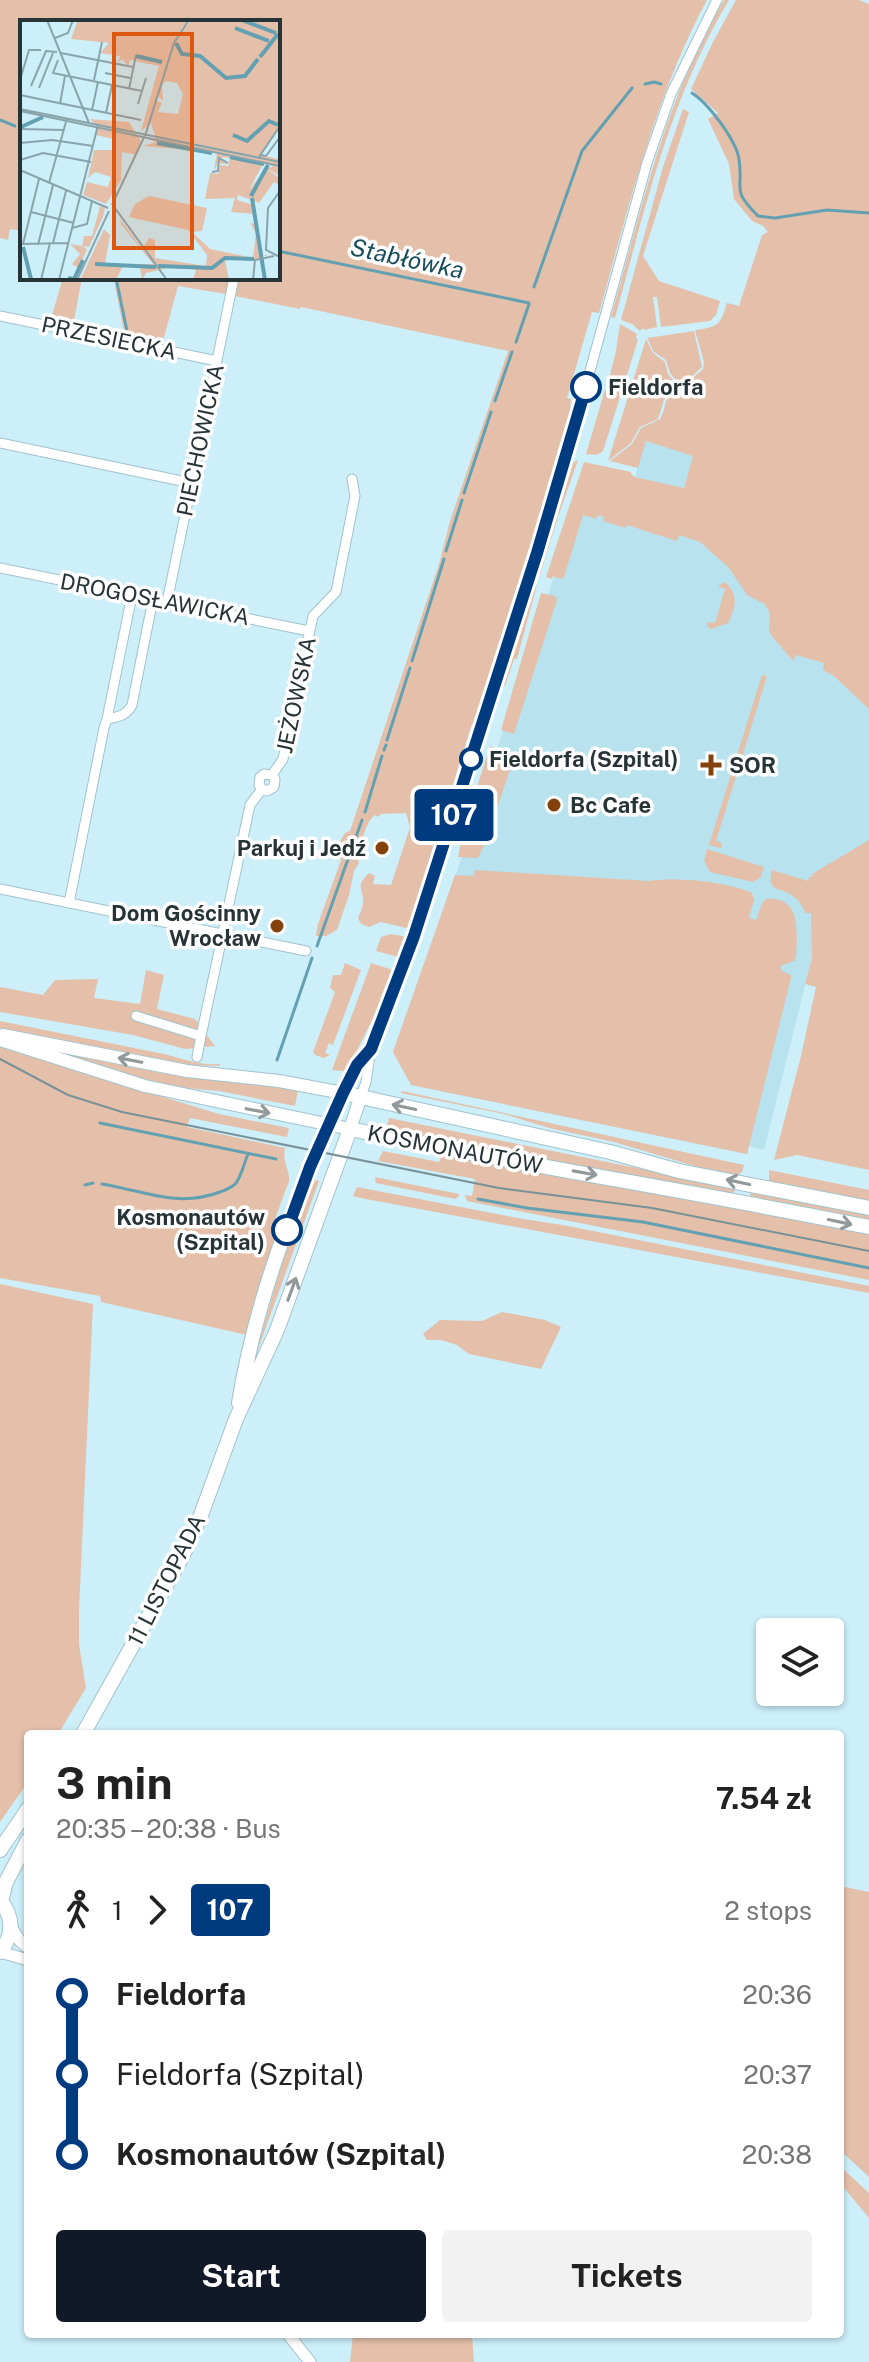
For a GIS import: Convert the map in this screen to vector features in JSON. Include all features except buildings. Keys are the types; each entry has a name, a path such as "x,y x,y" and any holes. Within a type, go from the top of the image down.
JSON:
{"main road":[{"name":"KOSMONAUTÓW","path":"0,1037 187,1071 279,1081 361,1096 381,1103 610,1152 679,1171 869,1208"},
{"name":"KOSMONAUTÓW","path":"0,1037 37,1054 145,1086 328,1125 869,1227"},
{"name":"11 LISTOPADA","path":"236,1419 245,1365 273,1269 310,1167 343,1093"},
{"name":"11 LISTOPADA","path":"85,1730 183,1555 201,1515 236,1419 277,1330 361,1096"},
{"path":"0,1850 24,1815"},
{"path":"0,1952 9,1939 11,1927 1,1900 6,1882 24,1848"}],"street":[{"path":"361,1096 371,1049 400,977 436,872 553,501 647,163 671,94 717,0"},
{"name":"PIECHOWICKA","path":"167,602 234,280"},
{"name":"PRZESIECKA","path":"0,316 217,361"},
{"path":"0,443 191,483"},
{"name":"JEŻOWSKA","path":"197,1057 250,805 262,789 274,787 276,782 272,775 283,759 313,616 336,592 355,496 352,479"},
{"name":"DROGOSŁAWICKA","path":"0,568 309,631"},
{"path":"69,903 132,595"},
{"path":"107,719 122,716 132,705 153,599"},
{"path":"0,889 306,951"},
{"path":"136,1016 201,1036"},
{"path":"343,1093 357,1065 371,1049"},
{"path":"11,1927 24,1944"},
{"path":"0,1952 24,1959"},
{"path":"291,2338 310,2362"}],"shaded area":[{"path":"0,0 707,0 688,37 657,114 599,313 592,312 567,398 571,399 569,423 559,461 476,725 472,724 455,778 459,779 410,929 381,922 369,927 361,924 358,918 363,904 362,882 369,873 375,876 373,884 391,885 410,827 406,813 381,814 371,819 366,829 357,858 359,863 337,930 326,936 316,936 341,860 338,846 345,833 350,831 508,351 235,296 239,280 280,280 280,20 20,20 20,231 10,229 8,240 0,238"},
{"path":"724,0 729,0 708,37 675,115 615,318 611,317 670,115 703,37"},
{"path":"736,0 859,0 869,4 869,709 834,676 823,670 824,663 796,655 793,661 771,635 770,614 765,604 747,595 729,568 700,542 679,535 677,541 627,525 625,528 603,521 604,517 598,515 596,519 583,515 564,577 546,577 584,462 684,488 693,456 646,441 638,468 610,461 632,444 641,428 660,419 668,398 685,392 686,384 703,369 695,330 717,324 727,303 739,306 762,235 768,232 752,221 734,199 729,164 708,119 718,113 691,89"},
{"path":"683,109 689,112 643,256 659,281 720,301 716,315 710,321 661,327 657,297 653,297 657,327 640,331 621,320 663,167"},
{"path":"62,280 82,280 73,326 50,322"},
{"path":"114,280 229,280 226,294 178,286 162,345 125,337"},
{"path":"620,324 637,334 638,340 603,451 586,454 605,390 610,385"},
{"path":"694,331 702,367 685,383 678,383 670,373 666,360 654,352 647,338"},
{"path":"646,339 653,353 665,362 668,374 676,384 676,391 664,400 658,419 640,427 631,443 608,461"},
{"path":"646,440 694,456 684,489 635,477"},
{"path":"578,460 540,575 537,569 569,465"},
{"path":"577,507 700,538 869,703 869,843 811,882 812,958 764,1150 749,1146 747,1154 411,1085 393,1052 458,868"},
{"path":"725,582 734,596 733,612 728,623 711,629 707,622 715,623 725,589 719,585"},
{"path":"537,585 517,659 514,659 505,686 500,685 530,590"},
{"path":"541,593 555,596 557,600 514,734 501,730"},
{"path":"762,675 767,676 716,841 722,843 721,848 709,845"},
{"path":"490,746 515,754 478,858 458,857 464,828"},
{"path":"869,840 869,1170 797,1155 774,1160 816,987 805,984 812,958 811,913 806,913 794,897 773,886 772,870 808,881 812,874"},
{"path":"707,849 764,867 761,877 753,882 710,872 704,861"},
{"path":"475,870 715,883 752,893 754,900 749,918 756,920 766,899 786,903 795,918 796,957 794,961 780,966 791,978 747,1154 411,1085 393,1052 455,875 474,876"},
{"path":"391,934 407,937 398,957 376,951 381,937"},
{"path":"345,963 361,970 333,1045 329,1043 325,1053 330,1055 324,1058 313,1052 335,992 330,988 333,975 341,975"},
{"path":"371,963 390,969 394,975 349,1067 343,1071 332,1070"},
{"path":"146,970 164,975 157,1009 195,1019 215,1046 185,1049 133,1035 0,1012 0,987 43,995 55,980 98,979 94,998 140,1004"},
{"path":"0,1021 220,1066 191,1065 0,1028"},
{"path":"0,1047 219,1114 289,1128 287,1137 190,1118 187,1127 285,1148 289,1181 271,1230 276,1233 275,1241 247,1335 101,1302 100,1296 0,1278"},
{"path":"41,1048 161,1073 298,1090 295,1106 219,1091 173,1087"},
{"path":"402,1091 744,1165 737,1176 504,1114"},
{"path":"389,1118 731,1187 735,1191 730,1194 386,1130"},
{"path":"383,1151 439,1162 441,1157 463,1158 610,1182 869,1234 869,1280 467,1201 465,1195 472,1196 475,1179 378,1161"},
{"path":"769,1170 869,1190 869,1204 769,1182"},
{"path":"375,1177 459,1196 455,1199 376,1183"},
{"path":"312,1179 319,1181 253,1363 282,1263"},
{"path":"357,1187 869,1286 869,1293 366,1199 353,1196"},
{"path":"753,1192 869,1215 869,1221 752,1198 750,1194"},
{"path":"0,1284 93,1304 79,1610 79,1644 86,1688 60,1730 24,1730 24,1788 0,1822"},
{"path":"502,1312 545,1320 561,1327 541,1369 469,1354 457,1345 427,1340 423,1334 440,1320 482,1321"},
{"path":"844,1887 869,1892 869,2177 844,2154"},
{"path":"844,2170 869,2193 869,2218 844,2188"},
{"path":"353,2338 472,2338 474,2362 350,2362"}],"waterway":[{"path":"645,84 661,84"},
{"name":"Stabłówka","path":"534,287 582,151 632,88"},
{"name":"Stabłówka","path":"692,93 713,113 733,142 739,159 741,194 758,216 775,218 827,210 869,213"},
{"name":"Stabłówka","path":"0,120 15,126"},
{"name":"Stabłówka","path":"280,251 529,303"},
{"path":"116,280 128,336"},
{"name":"Stabłówka","path":"516,342 529,304"},
{"path":"495,401 512,352"},
{"path":"464,493 491,412"},
{"path":"446,551 462,500"},
{"path":"412,661 444,559"},
{"path":"387,740 410,668"},
{"path":"384,750 386,745"},
{"path":"365,812 382,756"},
{"path":"317,946 362,820"},
{"path":"277,1060 312,958"},
{"path":"100,1123 276,1159"},
{"path":"102,1184 161,1197 205,1197 234,1185 248,1154"},
{"path":"85,1185 93,1183"},
{"path":"478,1199 643,1222 869,1268"}],"tram line":[{"path":"0,1059 68,1095 122,1112 499,1188 652,1208 869,1251"}],"bus line":[{"name":"107","path":"287,1230 310,1167 343,1093 357,1065 371,1049 414,936 537,553 586,387"}],"place":[{"name":"Fieldorfa","path":"586,387"},
{"name":"Fieldorfa (Szpital)","path":"471,759"},
{"name":"SOR","path":"711,765"},
{"name":"Bc Cafe","path":"554,805"},
{"name":"Parkuj i Jedź","path":"382,848"},
{"name":"Dom Gościnny Wrocław","path":"277,926"},
{"name":"Kosmonautów (Szpital)","path":"287,1230"}]}
